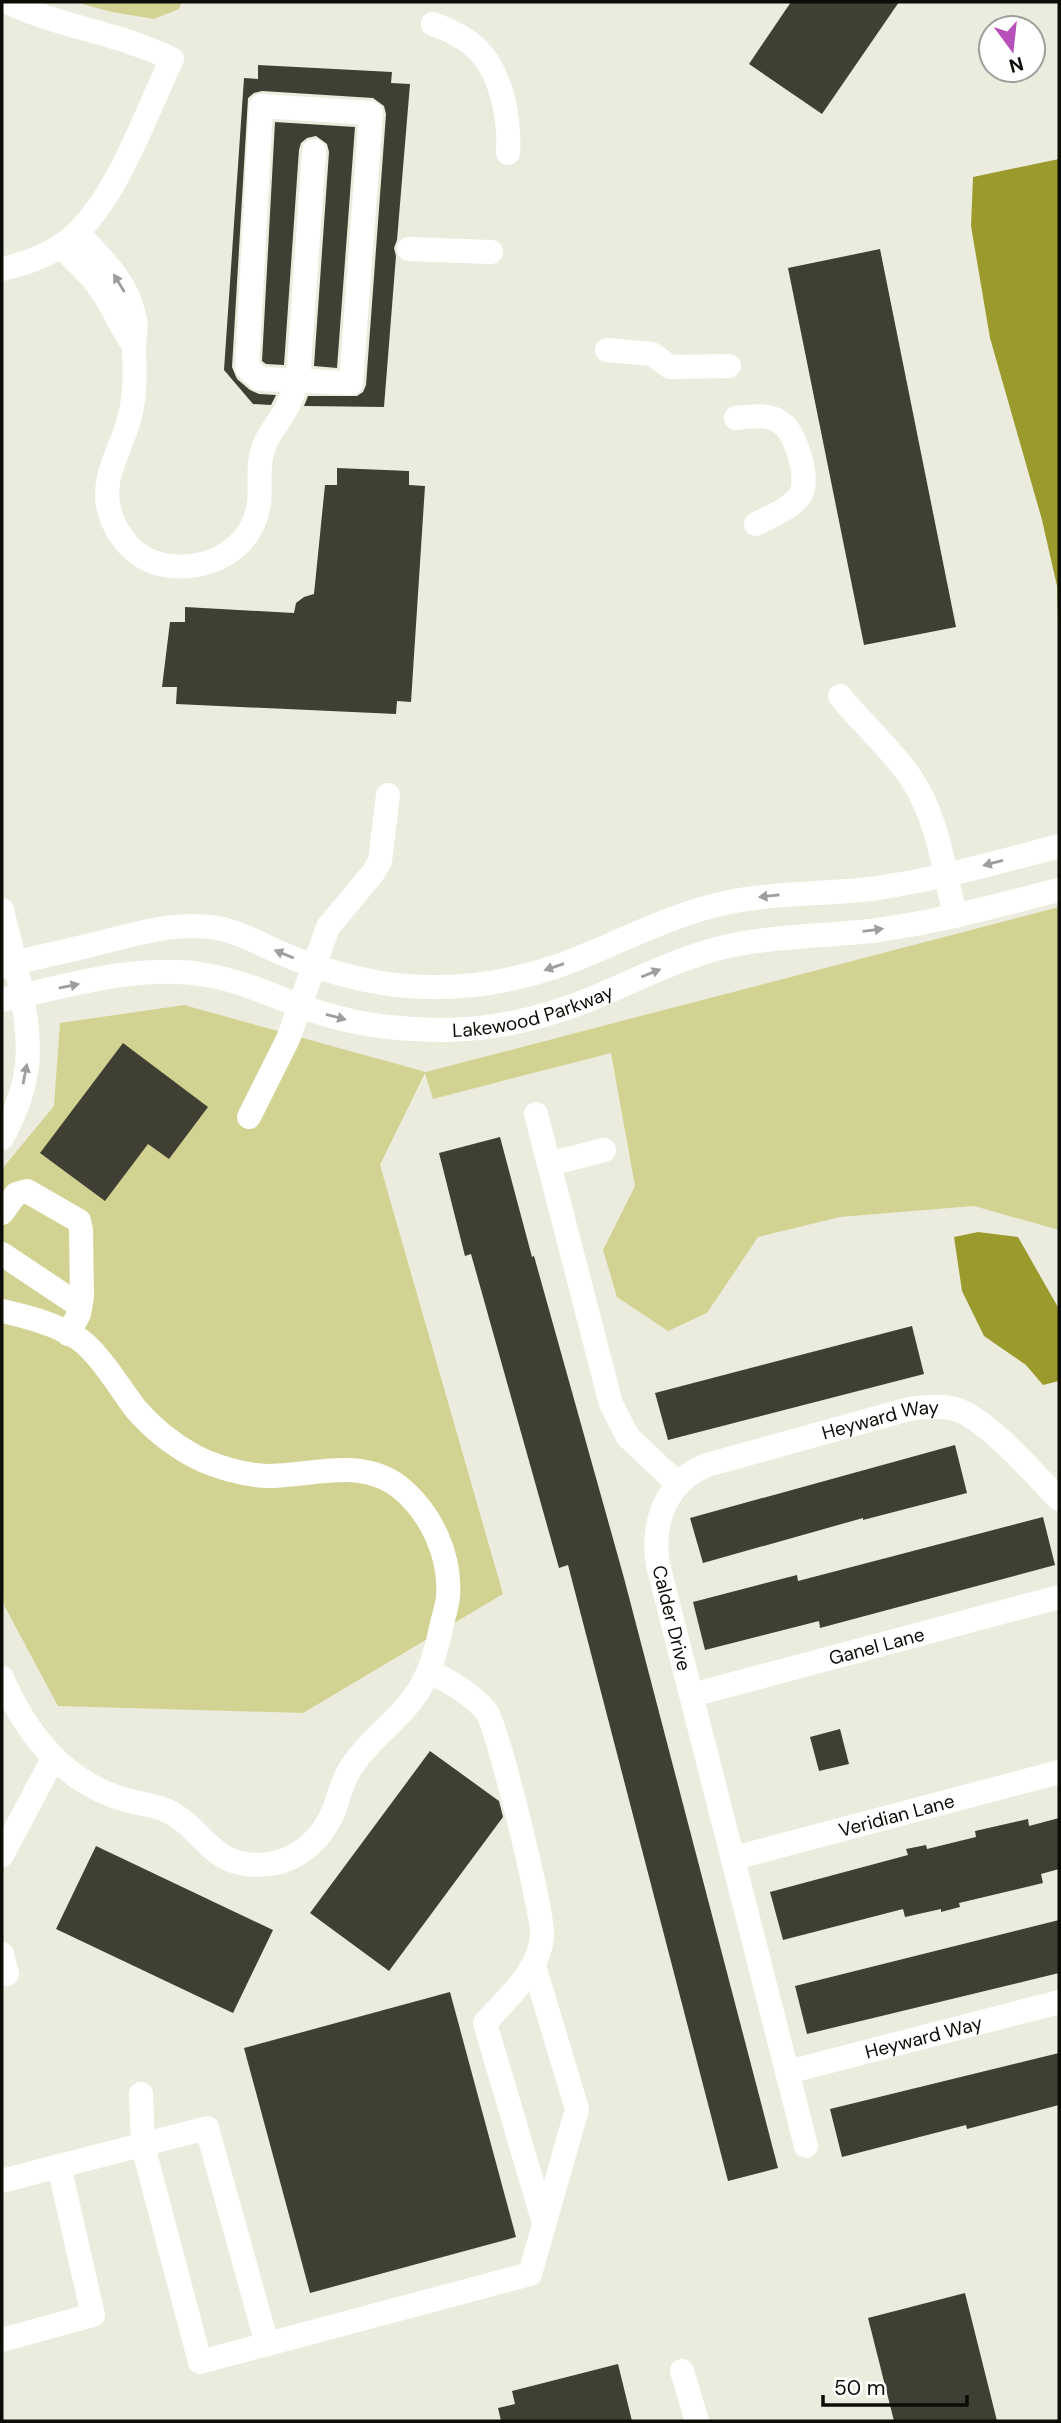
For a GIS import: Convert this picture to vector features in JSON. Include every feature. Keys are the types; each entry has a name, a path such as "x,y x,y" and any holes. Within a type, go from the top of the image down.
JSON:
{"street":[{"path":"2,269 33,260 68,240 107,193 172,59 114,36 26,11 7,2"},
{"path":"433,24 465,39 486,60 495,78 507,121 508,153"},
{"path":"261,106 371,113 351,383 296,381 260,379 247,368 261,106"},
{"path":"68,240 99,256 130,301 136,323 132,407 108,480 109,509 120,536 141,556 155,564 190,568 206,564 232,551 251,526 259,503 260,466 264,446 289,404 296,381 314,151"},
{"path":"409,249 491,252"},
{"path":"607,350 652,354 670,367 729,366"},
{"path":"736,418 763,416 783,424 799,454 803,490 798,498 782,511 756,524"},
{"path":"840,696 911,777 931,821 955,916"},
{"path":"249,1117 288,1039 328,926 380,861 388,795"},
{"name":"Lakewood Parkway","path":"8,965 160,929 193,926 236,933 313,965 365,980 435,988 468,986 538,972 659,923 724,903 875,888 946,876 1059,846"},
{"name":"Lakewood Parkway","path":"11,998 141,972 173,971 226,979 354,1022 444,1030 494,1026 573,1006 691,957 720,948 784,937 876,930 955,916 1059,890"},
{"path":"2,910 11,998 27,1038 27,1065 18,1104 2,1138"},
{"path":"536,1114 611,1404 628,1437 677,1483"},
{"path":"549,1164 604,1150"},
{"path":"2,1213 16,1194 27,1191 79,1221 80,1306 79,1314 68,1334"},
{"path":"2,1254 80,1306"},
{"path":"2,1311 40,1320 81,1340 138,1411 163,1436 196,1457 236,1471 263,1476 340,1469 374,1473 387,1479 412,1498 431,1523 447,1577 448,1597 429,1671 403,1712 361,1753 349,1771 335,1808 319,1836 297,1854 272,1864 244,1863 218,1855 171,1813 96,1789 53,1759 41,1746 2,1678"},
{"name":"Heyward Way","path":"677,1483 690,1471 707,1465 909,1409 943,1407 959,1411 988,1429 1059,1499"},
{"name":"Calder Drive","path":"677,1483 668,1496 656,1552 806,2146"},
{"name":"Ganel Lane","path":"692,1695 1059,1597"},
{"path":"429,1671 455,1685 488,1712 502,1754 537,1899 542,1935 534,1966 485,2023 544,2224"},
{"path":"2,1855 53,1759"},
{"name":"Veridian Lane","path":"734,1858 1059,1772"},
{"path":"141,2094 143,2146 200,2362 530,2274 577,2109 534,1966"},
{"name":"Heyward Way","path":"788,2072 1059,2002"},
{"path":"2,2181 207,2128 267,2344"},
{"path":"2,2340 93,2315 59,2166"},
{"path":"682,2371 696,2421"}],"green space":[{"path":"75,2 182,2 179,9 154,19"},
{"path":"1059,907 1059,1230 974,1206 840,1217 758,1237 707,1313 668,1331 617,1297 603,1250 635,1186 611,1053 433,1099 425,1073 380,1165 503,1594 303,1713 58,1706 5,1607 2,1594 2,1169 54,1106 60,1023 184,1005 426,1072"}],"shaded area":[{"path":"1059,159 1059,656 1057,586 1042,520 990,338 971,226 973,177"},
{"path":"978,1232 1018,1237 1059,1309 1059,1381 1043,1385 1026,1365 984,1336 962,1291 954,1237"}],"building":[{"path":"791,2 899,2 822,114 749,64"},
{"path":"258,65 392,72 391,83 410,84 397,240 394,248 396,256 384,407 304,406 308,396 357,396 363,392 366,385 386,114 384,106 373,98 262,91 248,98 232,367 237,379 250,390 259,394 276,395 271,405 253,404 224,370 244,78 258,79"},
{"path":"275,122 355,127 337,368 314,366 329,152 327,144 316,136 307,138 301,143 299,150 284,365 266,364 262,361"},
{"path":"880,249 956,627 864,645 788,268"},
{"path":"337,468 409,471 409,485 425,486 411,702 397,701 396,714 176,704 177,687 162,687 170,622 185,622 185,607 294,613 296,603 314,594 325,485 337,485"},
{"path":"123,1043 208,1107 169,1159 148,1144 105,1201 40,1153"},
{"path":"500,1137 624,1578 778,2168 728,2181 568,1565 559,1568 471,1254 465,1256 439,1153"},
{"path":"912,1326 924,1374 668,1440 655,1393"},
{"path":"955,1445 967,1493 863,1518 703,1563 690,1518"},
{"path":"1043,1517 1055,1565 820,1628 819,1621 705,1650 693,1602 797,1575 798,1581"},
{"path":"840,1729 849,1764 819,1771 810,1737"},
{"path":"430,1751 499,1801 503,1817 389,1971 310,1913"},
{"path":"1059,1818 1059,1869 1041,1874 1043,1883 959,1903 960,1907 941,1912 941,1909 905,1917 903,1909 783,1940 770,1892 908,1855 906,1849 926,1845 927,1849 976,1837 975,1831 1028,1819 1029,1826"},
{"path":"96,1846 273,1930 233,2013 56,1929"},
{"path":"1059,1920 1059,1973 807,2034 795,1986"},
{"path":"450,1992 516,2237 310,2293 244,2048"},
{"path":"1059,2053 1059,2105 967,2129 966,2125 842,2157 830,2109"},
{"path":"965,2293 997,2421 894,2421 868,2318"},
{"path":"618,2364 632,2421 501,2421 498,2408 515,2404 512,2391"}]}
